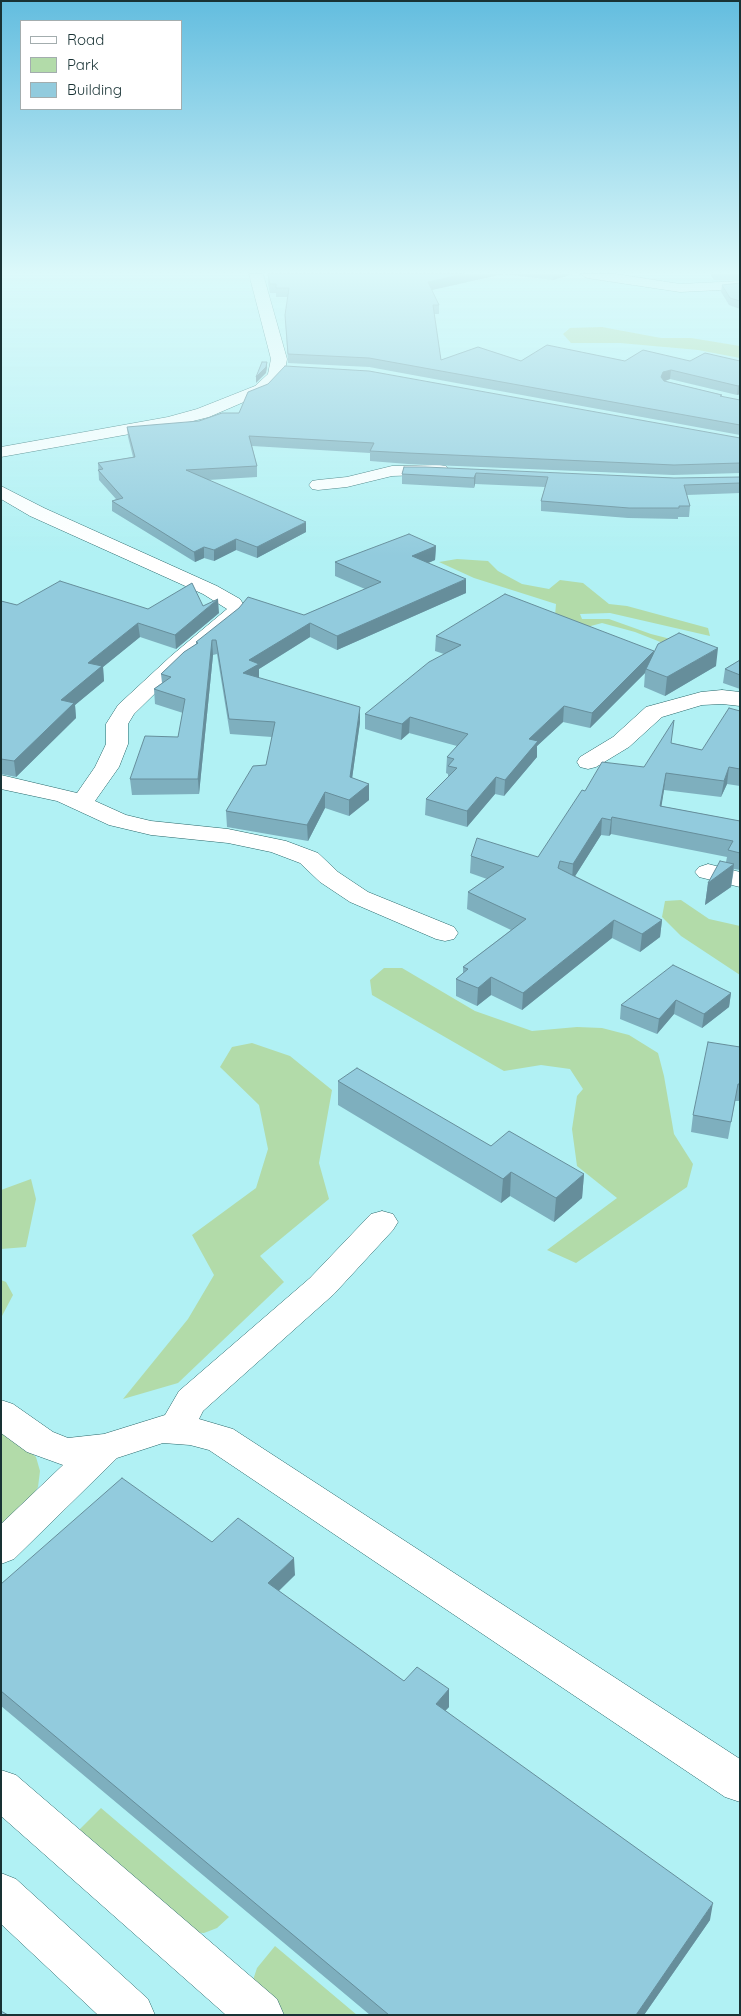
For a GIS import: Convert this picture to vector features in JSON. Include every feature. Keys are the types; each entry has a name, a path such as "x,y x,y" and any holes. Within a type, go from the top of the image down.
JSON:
{"street":[{"path":"1,452 169,422 204,413 261,389 276,376 279,369 298,370"},
{"path":"318,486 347,482 392,471 454,471"},
{"path":"1,491 37,512 210,590 233,603 237,610 178,660 126,710 117,724 117,744 107,767 94,789 80,804"},
{"path":"588,762 621,742 654,712 701,698 722,697 740,699"},
{"path":"1,782 42,790 118,820 150,828 228,836 277,846 309,858 329,877 359,897 445,933"},
{"path":"708,872 740,880"},
{"path":"175,1430 191,1401 322,1286 382,1222"},
{"path":"1,1414 40,1442 67,1452 104,1448 163,1429 190,1431 220,1440 740,1782"},
{"path":"1,1548 104,1448"},
{"path":"1,1789 261,2015"},
{"path":"1,1894 132,2015"}],"green space":[{"path":"457,559 488,561 498,571 522,584 549,589 560,580 583,583 609,604 627,606 708,628 710,636 610,613 580,614 582,619 609,619 651,634 702,647 706,660 635,632 602,623 587,627 555,616 556,604 474,578 439,562"},
{"path":"681,900 709,919 740,926 740,975 681,936 662,917 665,901"},
{"path":"384,968 402,968 475,1011 532,1031 577,1027 602,1028 629,1035 658,1053 674,1134 693,1164 687,1187 576,1263 547,1250 617,1198 577,1166 572,1129 577,1096 583,1089 570,1069 541,1065 504,1071 372,995 370,980"},
{"path":"252,1043 290,1056 332,1090 319,1163 329,1199 260,1256 284,1282 178,1383 123,1399 188,1319 214,1275 192,1235 256,1188 268,1149 259,1105 220,1067 232,1047"},
{"path":"31,1179 36,1199 26,1247 1,1249 1,1190"},
{"path":"1,1280 6,1282 13,1295 2,1316"},
{"path":"1,1429 36,1457 40,1471 38,1487 26,1505 1,1528"},
{"path":"101,1808 229,1917 217,1928 204,1933 190,1932 73,1836"},
{"path":"275,1946 357,2015 274,2015 253,1980 257,1968"}],"building":[{"path":"260,368 265,368 256,377"},
{"path":"283,368 369,371 740,438 740,463 674,465 370,451 374,443 249,436 257,466 186,470 306,522 257,547 236,539 214,550 204,547 194,552 112,501 123,498 98,470 103,469 98,463 135,457 127,427 199,421 222,413 239,413 248,392 268,384"},
{"path":"425,368 740,368 740,385 738,386 671,370 663,372 661,377 664,381 740,400 740,425"},
{"path":"404,467 674,478 740,477 740,483 684,485 690,506 679,506 679,508 629,508 541,501 548,477 476,473 474,478 402,474"},
{"path":"409,534 436,546 412,556 466,579 337,636 310,623 249,660 259,664 243,673 360,707 350,777 369,784 349,800 325,792 307,825 226,811 253,766 266,765 275,722 229,719 216,640 212,640 198,779 130,779 145,736 178,737 185,699 154,689 171,677 161,674 184,652 198,643 196,642 239,608 248,597 304,615 381,582 335,562"},
{"path":"60,581 148,609 192,583 203,606 218,599 175,635 138,623 88,663 102,666 61,700 74,703 14,761 1,759 1,601 17,605"},
{"path":"505,594 654,651 592,713 564,706 529,739 538,741 505,780 496,777 467,811 426,799 457,768 448,766 454,759 447,757 468,734 410,717 402,724 365,714 429,662 461,645 436,636"},
{"path":"679,633 718,648 667,677 646,669 658,644"},
{"path":"740,660 740,675 725,669"},
{"path":"729,708 740,711 740,769 729,767 724,781 666,773 660,806 740,821 740,853 728,850 733,841 612,817 611,820 602,818 573,864 560,861 558,868 662,920 642,934 614,920 523,993 491,977 478,988 456,979 468,969 463,967 526,919 468,892 504,867 471,856 477,838 538,857 582,790 585,791 602,762 644,767 674,720 671,743 702,750"},
{"path":"720,861 734,864 708,883"},
{"path":"673,965 731,993 704,1014 676,1000 659,1019 621,1005"},
{"path":"708,1042 740,1047 740,1084 738,1084 731,1122 693,1115"},
{"path":"357,1068 491,1146 509,1131 584,1174 556,1198 511,1172 503,1179 338,1081"},
{"path":"122,1478 212,1542 238,1518 294,1558 268,1583 404,1681 417,1667 449,1689 436,1704 713,1903 636,2015 389,2015 1,1691 1,1584"}]}
